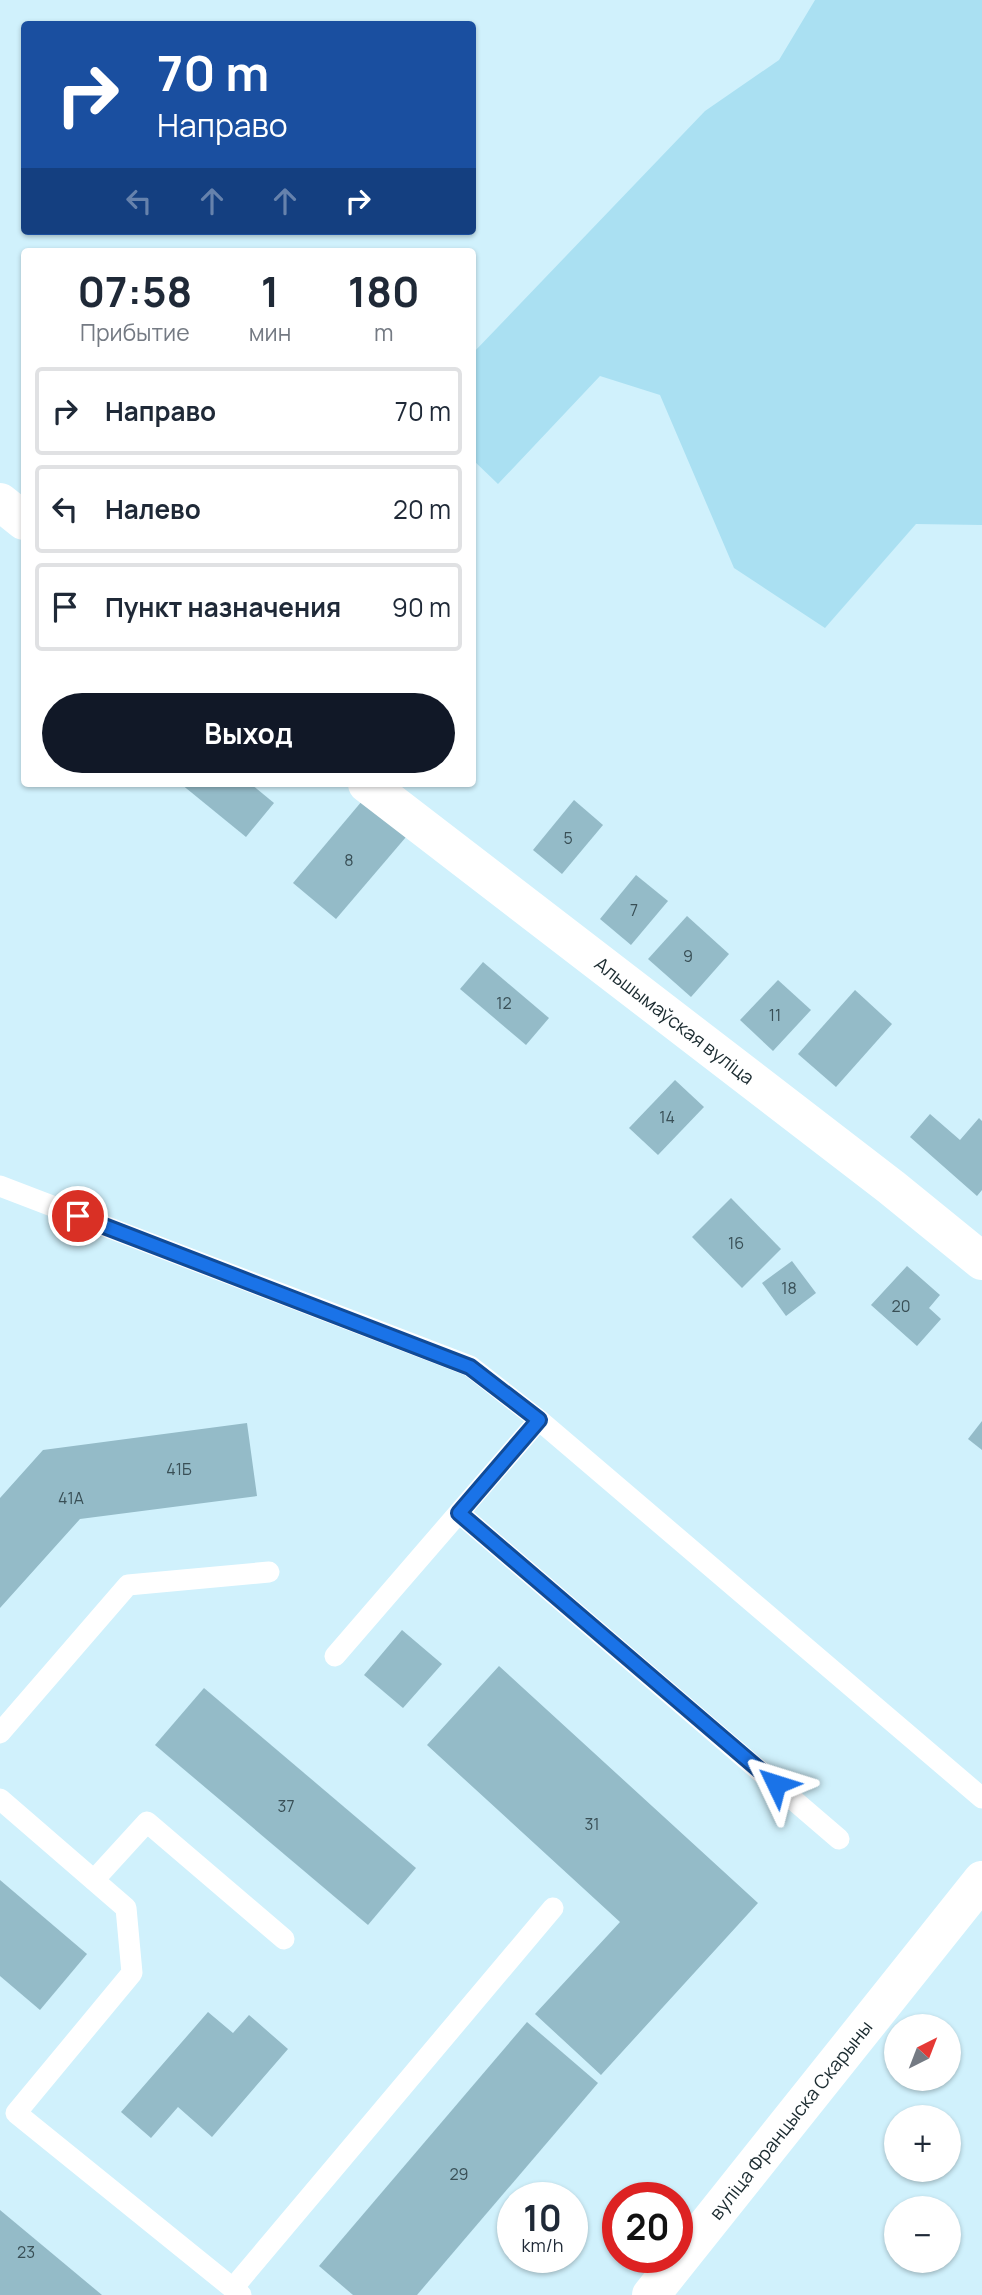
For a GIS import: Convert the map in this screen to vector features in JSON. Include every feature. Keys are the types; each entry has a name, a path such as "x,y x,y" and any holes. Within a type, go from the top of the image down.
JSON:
{"street":[{"path":"0,502 21,519"},
{"name":"Альшымаўская вуліца","path":"371,787 891,1187 982,1261"},
{"name":"вуліца Францыска Скарыны","path":"652,2295 982,1880"}],"lane":[{"path":"0,1186 470,1367 539,1420 982,1798"},
{"path":"335,1656 539,1420"},
{"path":"459,1513 839,1839"},
{"path":"0,1733 128,1585 269,1572"},
{"path":"0,1799 126,1908 132,1973 16,2113 237,2292 553,1908"},
{"path":"94,1880 147,1822 284,1939"}],"shaded area":[{"path":"815,0 982,0 982,525 916,524 825,628 734,568 660,395 600,376 498,484 476,463 476,350 705,111 779,60"}],"building":[{"path":"185,787 255,787 274,803 246,837"},
{"path":"574,800 603,825 562,874 533,850"},
{"path":"362,801 406,837 336,919 293,883"},
{"path":"636,875 668,901 631,945 600,919"},
{"path":"687,916 729,954 691,997 648,959"},
{"path":"483,962 549,1018 526,1045 460,989"},
{"path":"778,980 811,1010 773,1051 740,1020"},
{"path":"855,990 892,1024 836,1087 798,1054"},
{"path":"675,1080 704,1107 658,1155 629,1128"},
{"path":"930,1114 960,1140 979,1118 982,1121 982,1190 977,1196 910,1137"},
{"path":"731,1198 781,1249 742,1288 692,1237"},
{"path":"792,1261 816,1293 786,1316 762,1283"},
{"path":"907,1266 940,1295 929,1308 941,1319 917,1346 871,1305"},
{"path":"982,1421 982,1450 968,1439"},
{"path":"247,1423 257,1496 80,1519 0,1608 0,1498 43,1450"},
{"path":"402,1630 442,1664 403,1708 364,1675"},
{"path":"499,1666 758,1903 601,2075 535,2014 620,1922 427,1745"},
{"path":"204,1688 416,1868 368,1925 155,1745"},
{"path":"0,1880 87,1954 40,2010 0,1976"},
{"path":"208,2012 233,2033 249,2015 288,2049 212,2137 178,2107 151,2138 121,2112"},
{"path":"527,2022 598,2083 513,2182 497,2182 497,2201 417,2295 353,2295 319,2266"},
{"path":"0,2210 102,2295 0,2295"}],"route":[{"path":"78,1216 470,1367 539,1420 459,1513 776,1784"}]}
